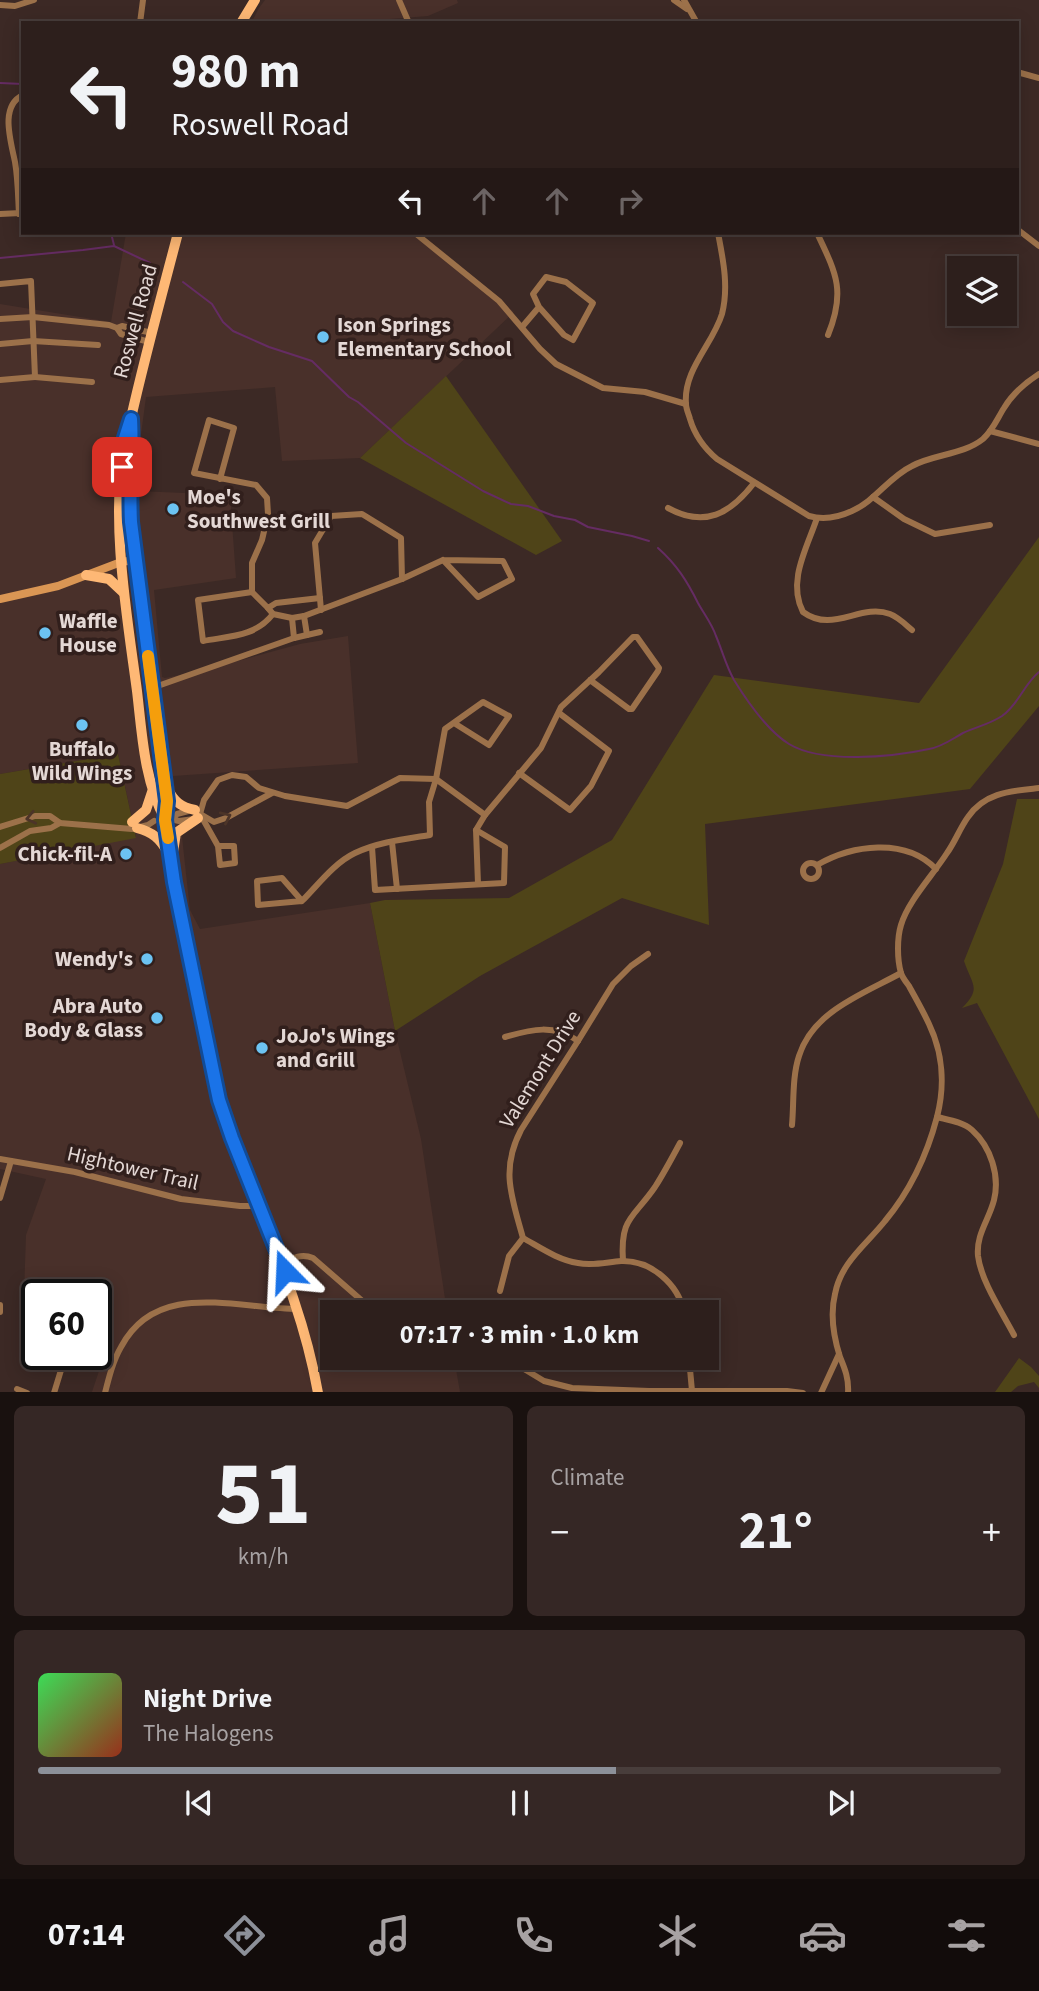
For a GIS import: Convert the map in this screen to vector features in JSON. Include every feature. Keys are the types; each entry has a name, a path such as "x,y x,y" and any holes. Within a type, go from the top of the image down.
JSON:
{"main road":[{"path":"243,21 255,0"},
{"name":"Roswell Road","path":"169,819 156,802 141,725 124,593 119,523 124,441 177,235"},
{"name":"Roswell Road","path":"131,419 130,501 135,560 167,801 174,882 219,1100 298,1309 318,1392"},
{"path":"86,575 109,579 124,593"},
{"path":"164,784 182,807 198,814 176,833 171,859"},
{"path":"130,826 146,810 152,788"},
{"path":"130,826 156,835 171,859"}],"street":[{"path":"0,5 15,6 34,0"},
{"path":"140,21 143,0"},
{"path":"400,0 408,21"},
{"path":"674,0 689,11"},
{"path":"684,0 696,21"},
{"path":"1019,73 1039,78"},
{"path":"0,214 21,214 15,163 2,115 5,106 12,99 21,96"},
{"path":"1019,231 1039,246"},
{"path":"417,235 492,295 556,364 603,388 645,392 686,404"},
{"path":"718,235 724,271 724,305 718,324 691,375 686,404 692,426 704,447 717,459 817,519 853,511 910,466 974,445 990,431 1016,392 1039,374"},
{"path":"818,235 838,284 837,308 828,335"},
{"path":"546,277 566,282 593,303 573,340 564,335 540,307 533,294 546,277"},
{"path":"0,284 31,281 35,377"},
{"path":"522,327 540,307"},
{"path":"0,319 33,317 96,323 117,328 122,326 150,338"},
{"path":"0,344 33,341 98,345"},
{"path":"0,380 35,377 92,382"},
{"path":"219,479 234,428 209,420 194,473 219,479 256,485 267,498 268,514 262,540 252,563 252,592 270,611 292,618 304,616 402,579 443,560 503,561 512,579 478,597 443,560"},
{"path":"990,431 1039,444"},
{"path":"668,508 691,517 715,515 736,504 754,483"},
{"path":"873,497 904,519 935,534 990,525"},
{"path":"321,610 315,543 331,516 362,514 401,538 402,579"},
{"path":"817,519 798,571 798,598 803,612 824,621 884,612 897,617 912,630"},
{"path":"0,599 58,586 121,562 135,560"},
{"path":"252,592 198,600 203,641 248,633 260,628 276,603 320,598"},
{"path":"304,616 307,635"},
{"path":"292,618 294,638"},
{"path":"152,688 294,638 320,632"},
{"path":"478,884 476,830 485,815 541,748 561,707 633,637 637,637 659,668 632,709 590,680"},
{"path":"302,901 282,878 257,881 258,905 302,901 340,863 355,853 430,835 429,802 445,729 483,702 509,716 488,745 454,723"},
{"path":"519,773 570,810 591,786 609,751 559,713"},
{"path":"0,848 30,831 51,828 60,823 130,826 144,819 179,821 198,814 218,780 232,775 246,777 259,788 273,793 347,806 400,779 436,779 485,815"},
{"path":"848,1392 847,1374 839,1354 833,1311 834,1294 839,1278 850,1259 884,1223 906,1192 924,1156 937,1117 942,1082 938,1049 929,1023 901,973 899,949 902,923 908,909 968,817 985,800 1004,792 1039,788"},
{"path":"198,814 214,822 273,793"},
{"path":"198,814 218,846"},
{"path":"0,827 34,816 50,816 60,823"},
{"path":"372,847 375,890 504,882 505,847 476,830"},
{"path":"392,842 397,889"},
{"path":"817,866 846,852 879,847 912,854 930,862 936,869"},
{"name":"Valemont Drive","path":"523,1238 508,1172 511,1153 521,1130 613,984 648,954"},
{"path":"792,1125 799,1057 805,1041 815,1027 835,1010 901,973"},
{"path":"505,1037 531,1029 546,1028 563,1032 579,1041"},
{"path":"937,1117 972,1130 992,1161 997,1179 994,1201 980,1232 978,1254 983,1274 1014,1335"},
{"path":"623,1261 622,1239 628,1220 656,1185 680,1143"},
{"name":"Hightower Trail","path":"0,1159 75,1172 181,1199 259,1206"},
{"path":"0,1198 11,1161"},
{"path":"500,1291 509,1256 523,1238 569,1261 592,1264 623,1261 648,1267 674,1288 679,1300"},
{"path":"282,1264 299,1256 313,1258 361,1300"},
{"path":"105,1392 121,1346 137,1326 157,1311 178,1304 198,1303 298,1309"},
{"path":"0,1305 0,1312"},
{"path":"821,1392 839,1354"},
{"path":"54,1392 61,1370"},
{"path":"525,1370 555,1384 572,1388 649,1392 803,1392"},
{"path":"690,1370 692,1391"},
{"path":"17,1389 27,1392"}],"shaded area":[{"path":"265,0 457,0 458,3 428,16 365,21 252,21"},
{"path":"126,235 419,235 514,312 360,458 282,461 275,387 146,397 140,442 138,491 230,495 236,578 154,590 162,677 205,670 300,644 348,636 358,763 173,776 190,910 200,929 370,903 395,1031 421,1139 445,1300 320,1300 320,1370 456,1370 460,1392 92,1392 99,1370 112,1370 112,1279 25,1279 26,1235 46,1179 0,1169 0,864 136,837 118,754 0,774 0,304 111,322"},
{"path":"446,376 562,541 536,555 360,458"},
{"path":"1039,537 1039,706 970,789 705,824 709,925 622,898 480,976 395,1031 370,903 385,900 509,898 612,840 714,675 919,703"},
{"path":"118,754 136,838 0,864 0,774"},
{"path":"1017,799 1039,799 1039,1119 977,1003 962,1008 974,991 964,961 1003,864"},
{"path":"1019,1358 1039,1376 1039,1388 1034,1382 1018,1386 1011,1392 995,1392"}],"waterway":[{"path":"0,83 21,84"},
{"path":"112,235 114,245"},
{"path":"0,258 114,246 150,263"},
{"path":"183,282 212,304 223,322 233,331 269,347 312,361 349,397 406,443 483,491 511,504 528,506 554,516 575,520 588,527 649,541"},
{"path":"658,548 676,567 690,588 712,627 739,688 766,724 789,744 803,750 858,757 914,752 938,746 1002,716 1039,672"}],"slow traffic":[{"path":"148,656 167,801 165,820 168,838"}],"place":[{"name":"Ison Springs Elementary School","path":"323,337"},
{"name":"Moe's Southwest Grill","path":"173,509"},
{"name":"Waffle House","path":"45,633"},
{"name":"Buffalo Wild Wings","path":"82,725"},
{"name":"Chick-fil-A","path":"126,854"},
{"name":"Wendy's","path":"147,959"},
{"name":"Abra Auto Body & Glass","path":"157,1018"},
{"name":"JoJo's Wings and Grill","path":"262,1048"}],"route":[{"path":"122,467 124,441 131,419 131,522 167,801 165,820 174,882 219,1100 285,1271"}]}
